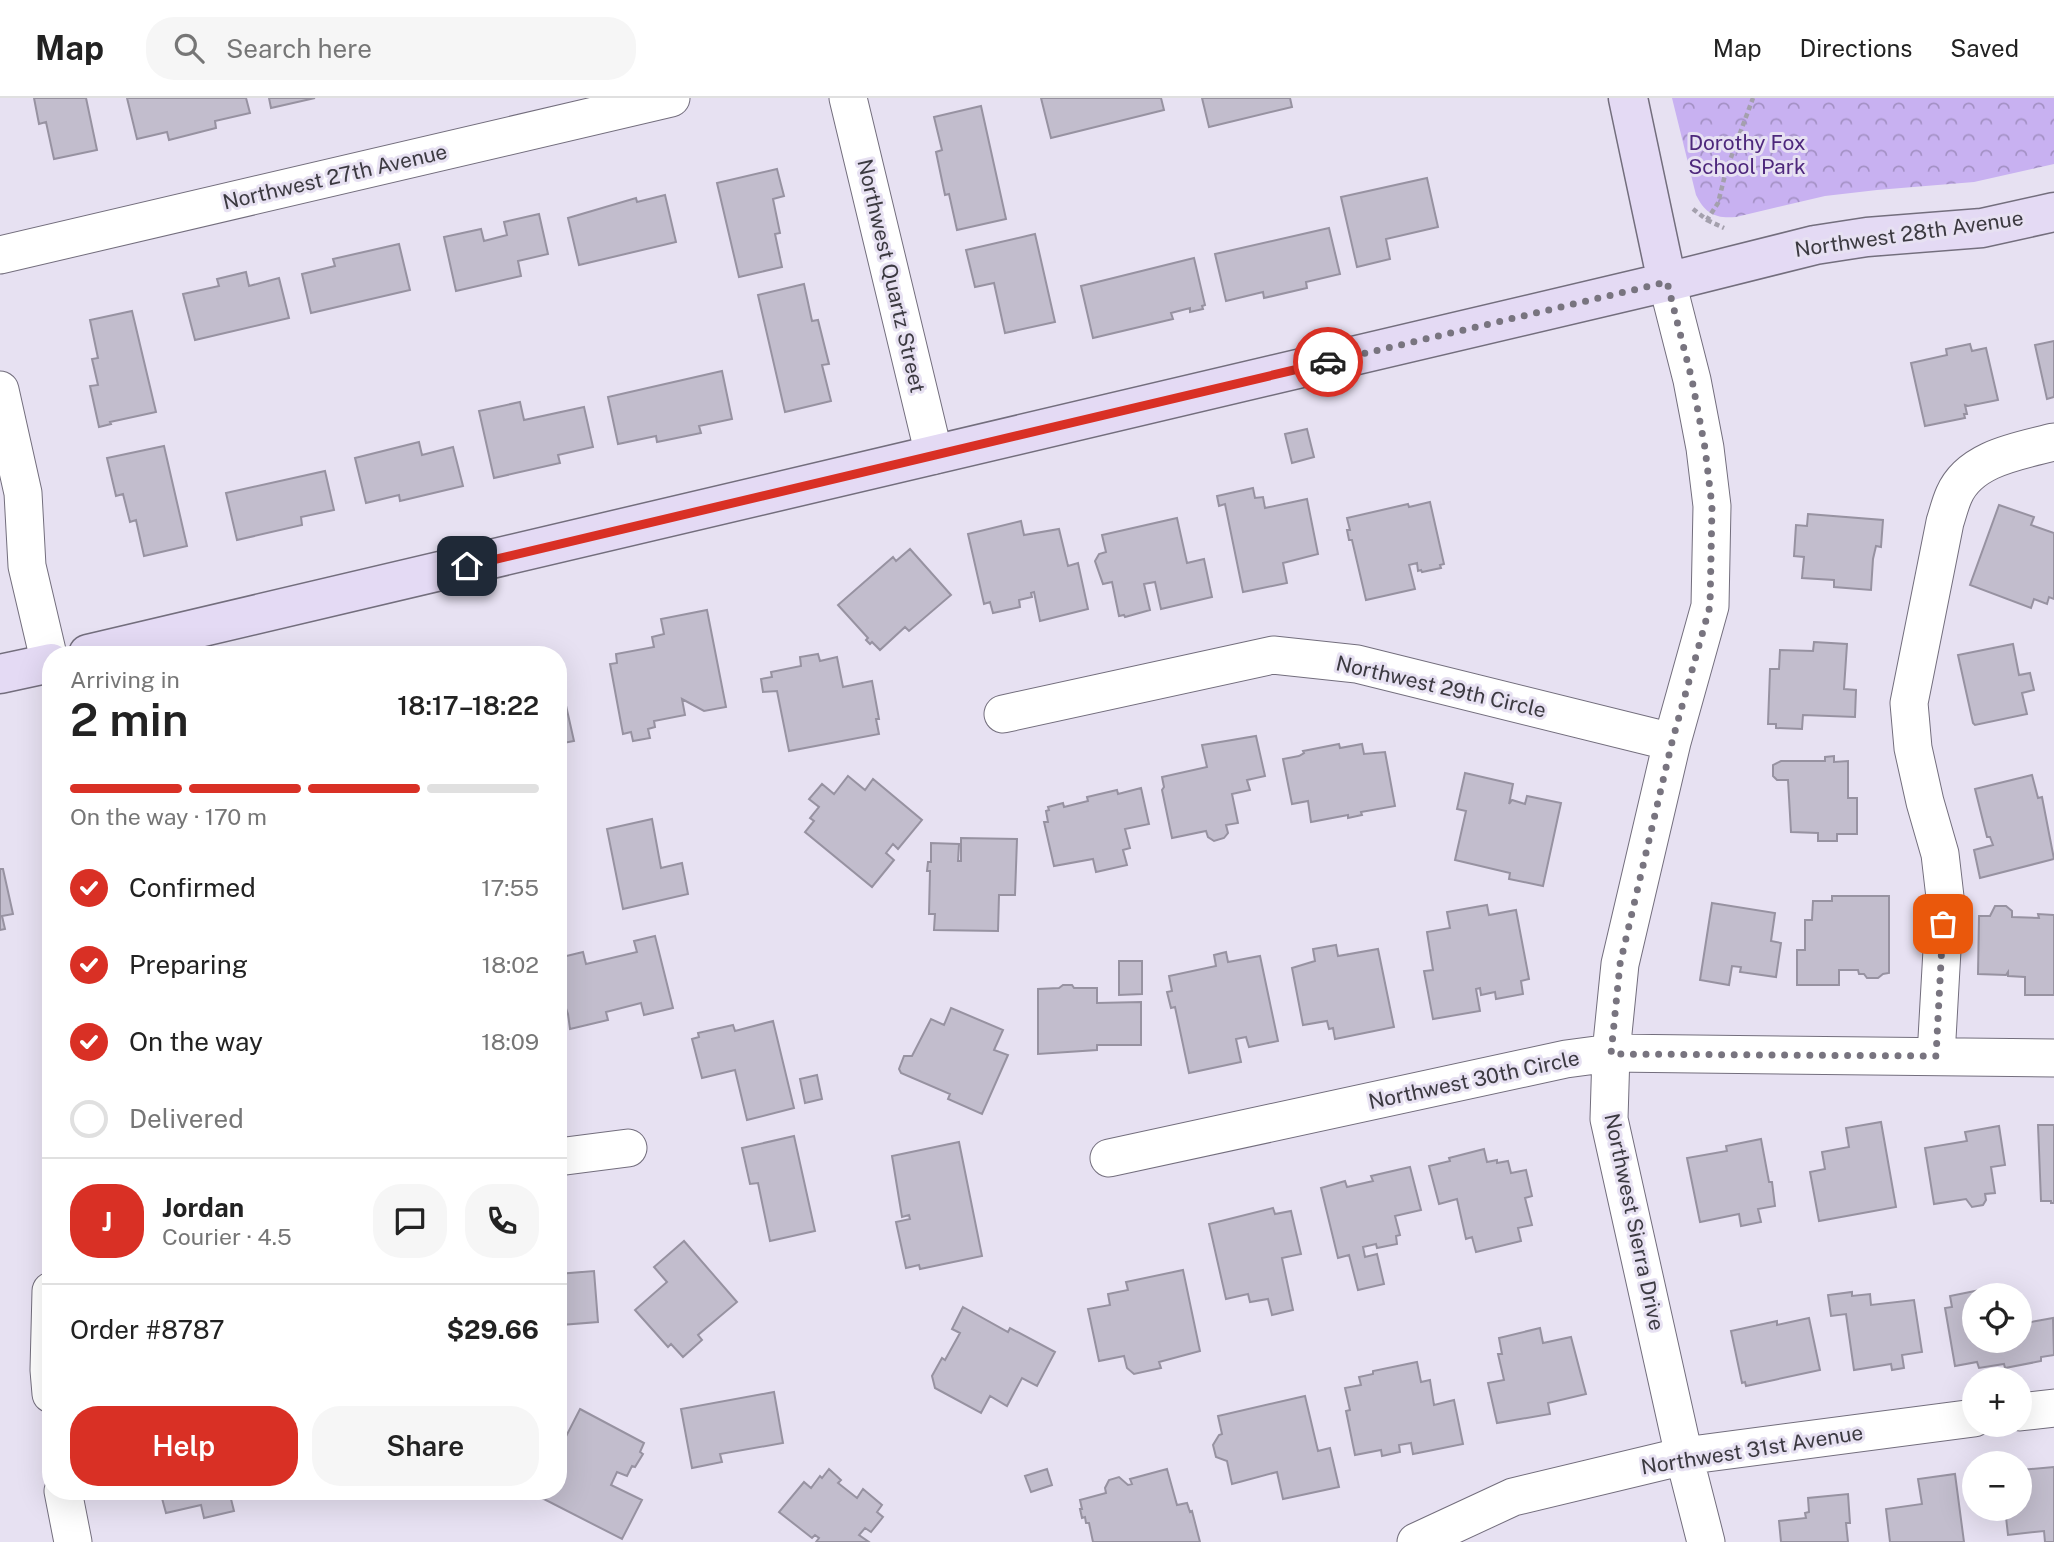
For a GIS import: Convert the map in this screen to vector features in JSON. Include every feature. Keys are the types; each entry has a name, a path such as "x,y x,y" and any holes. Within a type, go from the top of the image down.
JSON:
{"street":[{"name":"Northwest 27th Avenue","path":"0,255 671,98"},
{"name":"Northwest Quartz Street","path":"848,98 934,454"},
{"path":"1628,98 1667,282"},
{"name":"Northwest 28th Avenue","path":"122,646 1815,245 1867,237 1982,228 2054,212"},
{"name":"Northwest Sierra Drive","path":"1667,282 1692,380 1705,448 1712,506 1710,606 1672,742 1620,964 1611,1054 1609,1119 1684,1456 1706,1542"},
{"path":"0,390 23,493 27,566 46,646"},
{"path":"1936,1056 1945,897 1940,854 1913,748 1909,704 1945,522 1954,493 1973,471 2002,455 2054,442"},
{"name":"Northwest 29th Circle","path":"1003,715 1273,655 1357,664 1672,742"},
{"path":"0,674 42,666"},
{"name":"Northwest 30th Circle","path":"1109,1158 1566,1059 1611,1054 2054,1058"},
{"path":"567,1156 628,1148"},
{"path":"2032,1411 2054,1408"},
{"name":"Northwest 31st Avenue","path":"1416,1542 1513,1497 1684,1456 1962,1420"},
{"path":"65,1500 73,1542"}],"path":[{"path":"1707,220 1718,203 1726,171 1753,98"},
{"path":"1693,209 1724,228"}],"green space":[{"name":"Dorothy Fox School Park","path":"1672,98 2054,98 2054,164 1974,182 1825,196 1736,217 1716,216 1703,206 1696,195"}],"building":[{"path":"34,98 86,98 97,150 54,159 46,122 39,124"},
{"path":"127,98 246,98 250,113 215,121 216,128 169,140 167,132 137,139"},
{"path":"269,98 315,98 271,108"},
{"path":"1041,98 1161,98 1164,110 1051,138"},
{"path":"1202,98 1290,98 1292,107 1209,127"},
{"path":"981,106 1006,219 957,230 949,194 945,195 936,152 942,150 934,117"},
{"path":"777,169 784,196 773,199 780,233 775,234 782,267 739,277 717,183"},
{"path":"1427,178 1438,227 1386,239 1390,259 1357,267 1341,197"},
{"path":"665,195 676,242 579,265 568,218 636,198 637,202"},
{"path":"539,214 548,254 518,261 521,276 456,291 444,237 481,229 484,241 507,235 504,222"},
{"path":"1329,228 1340,274 1306,282 1307,288 1264,298 1263,292 1226,301 1215,254"},
{"path":"1035,234 1055,322 1005,333 994,283 975,287 966,250"},
{"path":"399,244 410,290 311,313 302,274 335,266 333,259"},
{"path":"1194,258 1205,305 1202,306 1203,309 1190,312 1190,308 1171,313 1173,319 1093,338 1081,286"},
{"path":"246,272 249,286 279,278 289,318 195,340 183,294 219,286 217,279"},
{"path":"804,284 812,321 818,320 829,364 822,365 831,401 785,412 758,295"},
{"path":"132,311 156,412 99,427 90,386 98,385 92,359 98,358 90,320"},
{"path":"2054,341 2054,397 2047,399 2035,345"},
{"path":"1970,344 1972,351 1986,348 1998,400 1965,405 1965,418 1925,426 1911,363 1947,355 1946,349"},
{"path":"722,371 732,419 699,426 701,433 657,442 656,436 618,444 608,397"},
{"path":"520,402 524,420 584,407 593,447 558,455 560,463 494,478 479,411"},
{"path":"1307,429 1314,457 1292,463 1285,434"},
{"path":"419,442 422,455 453,447 463,486 400,501 399,495 366,503 355,458"},
{"path":"164,446 187,546 144,556 136,520 130,522 123,494 116,496 107,458"},
{"path":"325,471 334,510 301,517 302,525 237,540 226,493"},
{"path":"1253,488 1255,498 1263,497 1265,508 1307,499 1318,554 1283,563 1287,583 1243,592 1225,504 1219,506 1217,496"},
{"path":"1430,502 1444,564 1440,565 1441,568 1422,572 1418,571 1417,563 1409,565 1415,589 1366,600 1352,540 1349,540 1347,518 1408,504 1409,507"},
{"path":"1999,505 2034,517 2031,525 2054,533 2054,599 2049,597 2047,604 2034,599 2031,608 1970,585"},
{"path":"1808,514 1883,520 1881,547 1876,546 1873,559 1871,590 1834,587 1834,580 1802,578 1804,557 1794,556 1796,525 1807,526"},
{"path":"1177,518 1187,563 1204,559 1212,597 1161,609 1155,582 1144,584 1150,610 1125,617 1119,616 1112,582 1103,584 1095,561 1099,554 1106,552 1102,535"},
{"path":"1021,521 1024,535 1059,529 1068,566 1078,563 1088,609 1040,621 1034,592 1031,593 1032,597 1019,600 1020,607 993,613 990,602 984,604 968,534"},
{"path":"910,549 951,595 909,631 905,627 880,650 866,640 868,638 838,605 893,557 896,561"},
{"path":"707,610 726,707 704,711 682,699 685,715 654,721 655,727 648,729 650,738 633,741 631,732 623,734 610,664 617,663 616,654 654,647 652,637 664,634 661,619"},
{"path":"1814,642 1847,644 1844,689 1856,690 1855,717 1803,715 1802,729 1776,728 1776,724 1768,724 1770,669 1779,669 1780,650 1813,651"},
{"path":"2013,644 2019,675 2030,673 2034,690 2022,693 2027,714 1975,725 1958,655"},
{"path":"818,654 820,661 837,657 843,687 872,681 879,734 789,751 777,691 763,692 761,679 772,677 771,672 801,666 800,657"},
{"path":"567,710 574,741 567,742"},
{"path":"1256,736 1265,776 1247,780 1250,790 1232,794 1238,823 1226,825 1228,833 1224,838 1214,841 1208,837 1206,831 1172,838 1162,790 1162,777 1207,767 1202,745"},
{"path":"1339,744 1340,748 1362,744 1364,754 1385,752 1395,806 1361,812 1362,815 1348,818 1348,815 1311,822 1308,801 1292,804 1283,759 1299,756 1303,751"},
{"path":"1834,756 1834,762 1848,761 1848,798 1857,798 1857,834 1837,834 1837,841 1818,841 1818,833 1791,832 1788,780 1777,780 1773,776 1773,765 1781,761 1825,761 1825,757"},
{"path":"1465,773 1513,784 1509,804 1512,800 1525,804 1527,796 1561,803 1543,886 1509,879 1510,873 1455,860 1466,811 1457,809"},
{"path":"2032,775 2038,798 2042,797 2054,859 1980,878 1974,850 1993,845 1990,837 1987,837 1975,789"},
{"path":"848,776 865,790 873,779 922,820 898,849 893,844 886,853 894,860 872,887 805,832 814,821 810,818 819,807 809,799 822,784 834,794"},
{"path":"1141,788 1149,824 1125,829 1130,848 1123,850 1127,865 1096,872 1093,859 1054,866 1044,822 1048,822 1048,807 1063,803 1064,807 1088,801 1087,797 1117,790 1118,794"},
{"path":"652,819 661,868 682,863 688,894 623,909 607,829"},
{"path":"961,838 1017,839 1015,895 999,895 998,931 934,930 935,914 929,914 930,871 927,871 928,862 931,862 931,843 959,844 958,861 961,861"},
{"path":"0,869 3,869 13,914 2,916 5,929 0,930"},
{"path":"1832,896 1889,896 1889,973 1878,978 1867,978 1864,974 1859,974 1858,970 1839,970 1839,985 1797,985 1797,950 1805,950 1805,920 1812,920 1813,901 1832,901"},
{"path":"1712,903 1775,913 1771,941 1781,943 1776,977 1740,972 1741,967 1732,966 1729,985 1700,980"},
{"path":"1487,905 1489,915 1516,910 1529,979 1521,981 1523,994 1496,999 1495,992 1481,995 1480,988 1476,989 1480,1011 1433,1019 1424,971 1433,970 1427,932 1450,928 1447,912"},
{"path":"1995,906 2006,906 2012,911 2012,917 2039,918 2038,914 2054,915 2054,995 2025,995 2025,977 2008,976 2008,972 2006,975 1978,974 1979,916 1990,916"},
{"path":"655,936 673,1008 644,1015 641,1003 606,1012 608,1020 570,1029 567,1011 567,956 583,952 586,964 637,952 634,941"},
{"path":"1336,945 1338,956 1378,949 1394,1027 1335,1039 1333,1028 1329,1029 1327,1021 1303,1025 1292,968 1315,961 1313,949"},
{"path":"1226,952 1228,962 1260,956 1278,1041 1249,1047 1246,1037 1236,1039 1241,1062 1189,1073 1175,1007 1171,1008 1167,992 1172,991 1169,976 1216,966 1214,955"},
{"path":"1119,961 1142,961 1142,994 1119,995"},
{"path":"1063,985 1097,988 1097,1003 1141,1002 1141,1045 1097,1045 1097,1050 1038,1054 1038,989 1059,988"},
{"path":"951,1008 1003,1030 994,1050 1008,1055 982,1114 948,1099 950,1094 901,1073 899,1069 904,1056 912,1056 931,1019 944,1025"},
{"path":"773,1021 794,1108 747,1120 735,1070 702,1078 692,1039 699,1037 698,1033 733,1025 735,1031"},
{"path":"817,1075 822,1099 805,1103 800,1079"},
{"path":"1881,1122 1896,1207 1819,1221 1810,1172 1825,1169 1822,1152 1849,1147 1846,1128"},
{"path":"2038,1125 2054,1125 2054,1203 2041,1201"},
{"path":"1999,1126 2005,1165 1991,1167 1995,1193 1985,1194 1983,1205 1972,1207 1966,1199 1934,1204 1925,1148 1967,1141 1965,1132"},
{"path":"794,1136 815,1231 770,1241 758,1183 750,1184 742,1148"},
{"path":"1761,1139 1775,1206 1758,1209 1761,1222 1741,1226 1739,1214 1700,1222 1687,1158 1727,1151 1726,1146"},
{"path":"959,1142 982,1256 920,1269 919,1265 906,1268 896,1222 910,1219 909,1215 902,1217 892,1156"},
{"path":"1484,1149 1487,1162 1508,1161 1511,1173 1526,1170 1532,1196 1525,1198 1532,1225 1518,1228 1521,1241 1476,1252 1472,1237 1466,1239 1457,1199 1439,1204 1429,1166"},
{"path":"1410,1167 1421,1210 1395,1216 1400,1235 1396,1236 1397,1244 1377,1248 1376,1244 1363,1247 1365,1257 1377,1254 1384,1284 1358,1290 1349,1255 1338,1258 1321,1188 1345,1181 1347,1187 1373,1181 1371,1176"},
{"path":"1273,1208 1275,1214 1291,1211 1301,1254 1282,1258 1293,1310 1272,1315 1268,1299 1250,1302 1248,1294 1226,1299 1209,1224"},
{"path":"684,1241 737,1302 698,1335 702,1340 683,1357 671,1344 668,1347 635,1310 667,1282 654,1267"},
{"path":"1183,1270 1200,1351 1159,1362 1161,1368 1134,1374 1127,1368 1124,1356 1099,1361 1088,1309 1110,1305 1108,1294 1128,1290 1126,1282"},
{"path":"594,1271 598,1322 567,1325 567,1273"},
{"path":"1852,1292 1852,1296 1870,1294 1871,1305 1914,1300 1922,1352 1902,1355 1904,1368 1892,1370 1891,1364 1854,1370 1846,1314 1831,1316 1828,1295"},
{"path":"1962,1294 1962,1353 2032,1353 2032,1322 2053,1318 2054,1355 2041,1357 2041,1361 2010,1367 2005,1367 2004,1364 1979,1367 1977,1362 1955,1366 1945,1308 1952,1307 1950,1296"},
{"path":"963,1307 1008,1332 1010,1328 1055,1352 1037,1386 1022,1378 1007,1406 990,1396 981,1413 935,1388 932,1376 942,1358 945,1360 960,1333 952,1329"},
{"path":"1809,1318 1820,1370 1746,1386 1745,1382 1742,1383 1731,1331 1777,1321 1777,1325"},
{"path":"1540,1328 1543,1343 1571,1337 1586,1394 1548,1403 1550,1414 1497,1423 1488,1383 1504,1380 1498,1354 1502,1354 1499,1338"},
{"path":"1417,1362 1421,1382 1430,1380 1434,1405 1454,1400 1463,1444 1413,1454 1411,1443 1399,1445 1400,1452 1382,1456 1381,1450 1355,1455 1346,1411 1350,1410 1345,1388 1361,1385 1359,1377 1373,1374 1373,1371"},
{"path":"774,1392 783,1443 720,1454 722,1462 692,1468 681,1409"},
{"path":"1305,1396 1318,1451 1330,1448 1339,1487 1283,1499 1277,1472 1232,1484 1227,1461 1216,1457 1213,1445 1222,1434 1218,1416"},
{"path":"580,1409 644,1443 640,1452 643,1454 635,1467 632,1466 627,1476 617,1472 611,1485 642,1500 622,1539 546,1500 567,1500 567,1434"},
{"path":"2054,1467 2054,1542 2045,1542 2044,1531 2008,1535 2006,1521 2032,1521 2032,1469"},
{"path":"829,1469 841,1480 838,1483 857,1498 863,1489 882,1505 877,1512 883,1517 871,1532 865,1528 859,1535 869,1542 816,1542 819,1538 815,1535 812,1538 779,1512 804,1482 811,1488"},
{"path":"1047,1469 1052,1485 1031,1492 1025,1476"},
{"path":"1167,1469 1177,1505 1187,1503 1190,1512 1192,1511 1200,1542 1093,1542 1089,1523 1086,1523 1085,1517 1082,1518 1080,1500 1106,1493 1109,1480 1119,1477 1128,1485 1132,1484 1130,1479"},
{"path":"1955,1474 1964,1542 1890,1542 1886,1509 1922,1504 1918,1479"},
{"path":"1848,1494 1848,1542 1781,1542 1779,1521 1806,1518 1805,1513 1809,1512 1808,1498"},
{"path":"162,1500 231,1500 234,1511 204,1518 201,1505 166,1513"}],"way so far":[{"path":"1328,362 1667,282 1692,380 1705,448 1712,506 1710,606 1672,742 1620,964 1611,1054 1936,1056 1943,924"}],"route":[{"path":"467,566 1328,362"}]}
